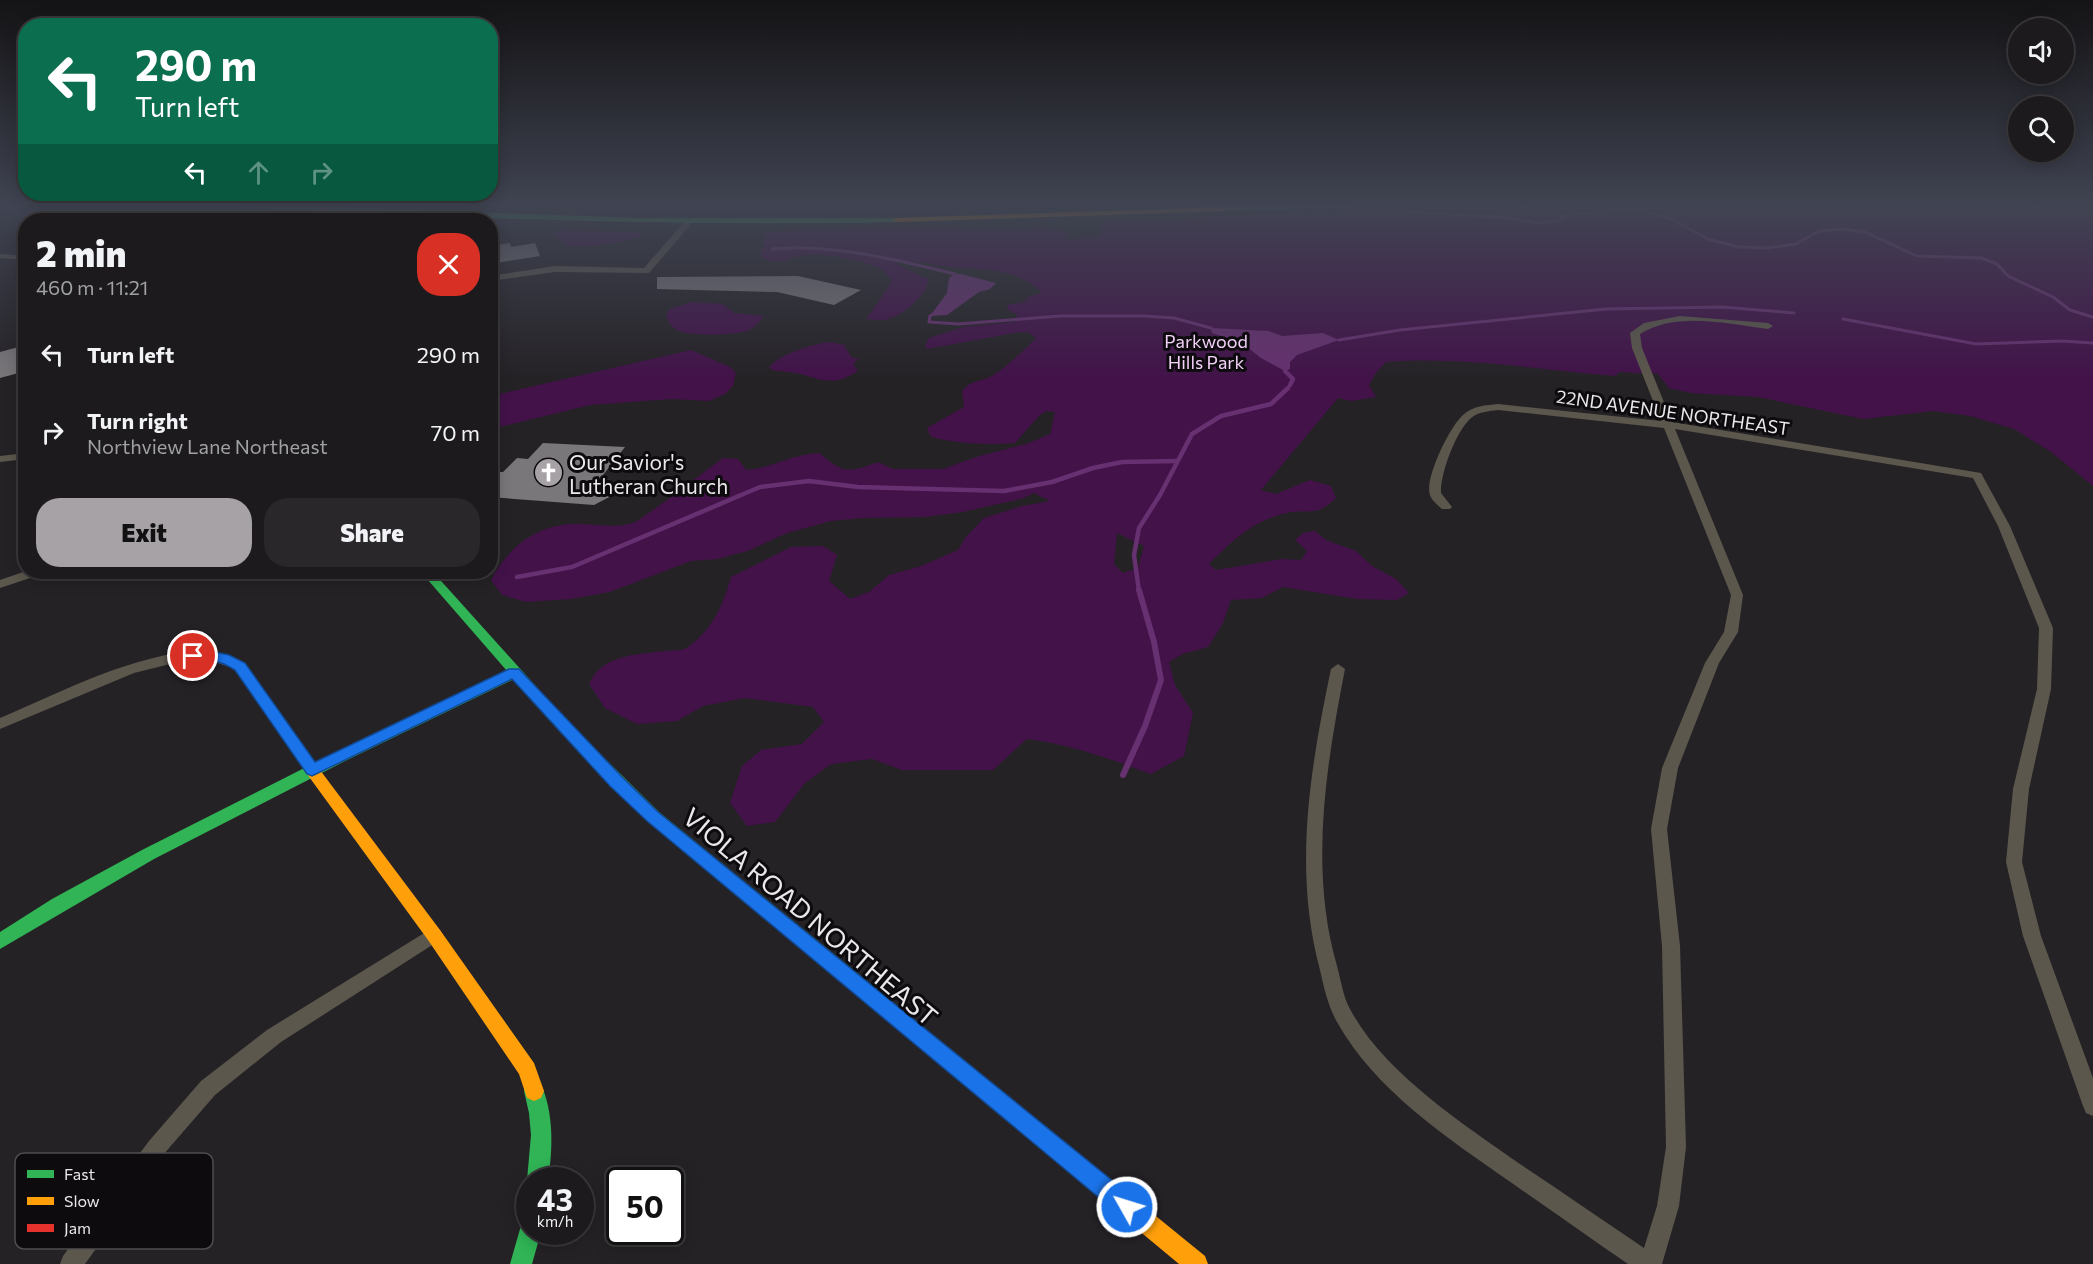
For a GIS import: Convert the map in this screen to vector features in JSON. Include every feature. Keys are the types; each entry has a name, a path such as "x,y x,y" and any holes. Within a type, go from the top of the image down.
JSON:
{"main road":[{"name":"VIOLA ROAD NORTHEAST","path":"433,579 514,673 616,781 653,816 1197,1264"},
{"path":"0,941 94,884 312,770 514,673"},
{"path":"312,770 434,935 526,1070 539,1106 542,1151 540,1167"},
{"path":"520,1264 526,1245"}],"street":[{"path":"498,278 555,269 646,271 653,263"},
{"path":"1338,669 1322,748 1316,799 1314,895 1325,964 1342,1015 1384,1069 1460,1135 1649,1264 1668,1206 1676,1147 1671,946 1659,829 1670,768 1712,663 1731,632 1737,595 1637,348 1635,333 1651,325 1677,319 1768,326"},
{"name":"22ND AVENUE NORTHEAST","path":"1446,507 1435,495 1434,483 1458,426 1467,416 1481,410 1498,407 1668,425 1977,475 2004,526 2046,628 2044,689 2020,789 2014,862 2032,936 2092,1100"},
{"path":"0,459 18,457"},
{"path":"0,584 18,578"},
{"path":"0,724 125,672 161,661 205,655 224,659 240,666 312,770"},
{"path":"152,1153 208,1088 274,1036 434,935"},
{"path":"71,1264 82,1249"}],"green space":[{"path":"865,263 897,263 928,279 927,286 912,305 892,318 866,319 892,282 878,267"},
{"name":"Parkwood Hills Park","path":"923,263 2093,263 2093,486 2051,452 2014,429 1970,416 1934,411 1863,419 1758,397 1691,393 1669,388 1658,374 1619,372 1616,376 1472,362 1386,362 1369,385 1376,397 1351,401 1338,398 1261,490 1276,494 1310,480 1331,486 1336,498 1319,510 1290,512 1259,523 1239,536 1209,564 1216,570 1282,559 1301,560 1307,551 1295,540 1303,533 1315,531 1326,540 1356,551 1372,566 1396,579 1409,593 1397,600 1357,599 1283,587 1262,598 1231,600 1223,623 1208,647 1183,654 1169,662 1175,685 1193,713 1184,756 1151,774 1074,748 1027,739 993,770 902,770 872,759 831,764 805,783 775,822 747,826 730,803 742,766 761,750 802,744 824,722 813,707 745,698 703,706 677,721 637,724 605,708 589,684 595,674 611,662 632,655 681,650 688,647 697,640 716,616 731,577 791,547 823,546 837,555 829,581 850,599 869,592 889,575 921,566 958,550 966,537 984,518 1022,506 1050,501 1034,493 1024,498 963,512 925,517 831,521 787,533 750,550 718,559 691,561 610,592 571,599 526,602 502,595 491,580 498,579 498,569 517,546 540,531 568,524 615,526 633,523 723,458 738,459 746,470 819,453 835,465 847,470 878,462 893,469 943,469 976,457 1029,443 1050,434 1055,412 1046,411 1015,443 983,444 931,437 927,428 964,407 962,391 965,387 996,373 1036,338 1028,332 1014,333 927,349 925,345 929,338 963,327 1015,322 1017,314 1008,310 1007,305 1024,302 1030,296 1042,293 1022,278 1010,274","holes":["1117,533 1144,546 1138,568 1123,573 1114,564"]},
{"path":"691,302 723,304 734,313 764,316 759,323 747,331 701,334 677,330 670,324 666,315 670,309"},
{"path":"831,342 844,345 852,358 859,359 853,364 858,371 841,379 827,381 769,368 773,363 797,350"},
{"path":"691,350 730,367 736,373 733,386 725,394 709,401 672,399 590,405 498,427 498,394"}],"shaded area":[{"path":"954,274 996,283 947,315 930,316 947,293 949,278"},
{"path":"1211,328 1269,331 1282,336 1323,333 1339,340 1297,355 1290,362 1290,369 1285,371 1261,358 1242,343 1212,333"}],"building":[{"path":"798,276 861,290 834,305 777,292 657,289 657,277"},
{"path":"18,347 18,373 0,378 0,352"},
{"name":"Our Savior's Lutheran Church","path":"543,443 625,447 603,475 621,491 594,505 498,498 498,472 503,472 517,458 528,459"}],"waterway":[{"path":"910,263 955,274 956,279"},
{"path":"1994,263 2008,276 2053,297 2070,310 2093,317"},
{"path":"1339,340 1400,330 1606,309 1722,307 1794,313"},
{"path":"935,313 930,316 929,322 959,324 1060,316 1145,316 1174,318 1211,328"},
{"path":"1843,319 1976,344 2062,341 2093,343"},
{"path":"1285,371 1293,379 1290,385"},
{"path":"1139,591 1134,555 1139,528 1160,495 1192,434 1221,416 1271,404 1288,388"},
{"path":"517,577 572,567 760,487 809,481 858,487 1004,491 1052,482 1093,468 1122,462 1176,461"},
{"path":"1123,775 1145,726 1161,680 1154,642 1139,590"}],"traffic: fast":[{"path":"433,579 565,728 653,816 984,1089"},
{"path":"0,941 58,904 148,855 342,756 514,673"},
{"path":"534,1091 541,1135 539,1167"},
{"path":"521,1264 526,1245"}],"traffic: slow":[{"path":"312,770 434,935 527,1070 534,1091"},
{"path":"984,1089 1197,1264"}],"place":[{"name":"Our Savior's Lutheran Church","path":"548,473"}],"route":[{"path":"193,656 205,655 224,659 240,666 312,770 514,673 616,781 653,816 1127,1207"}]}
